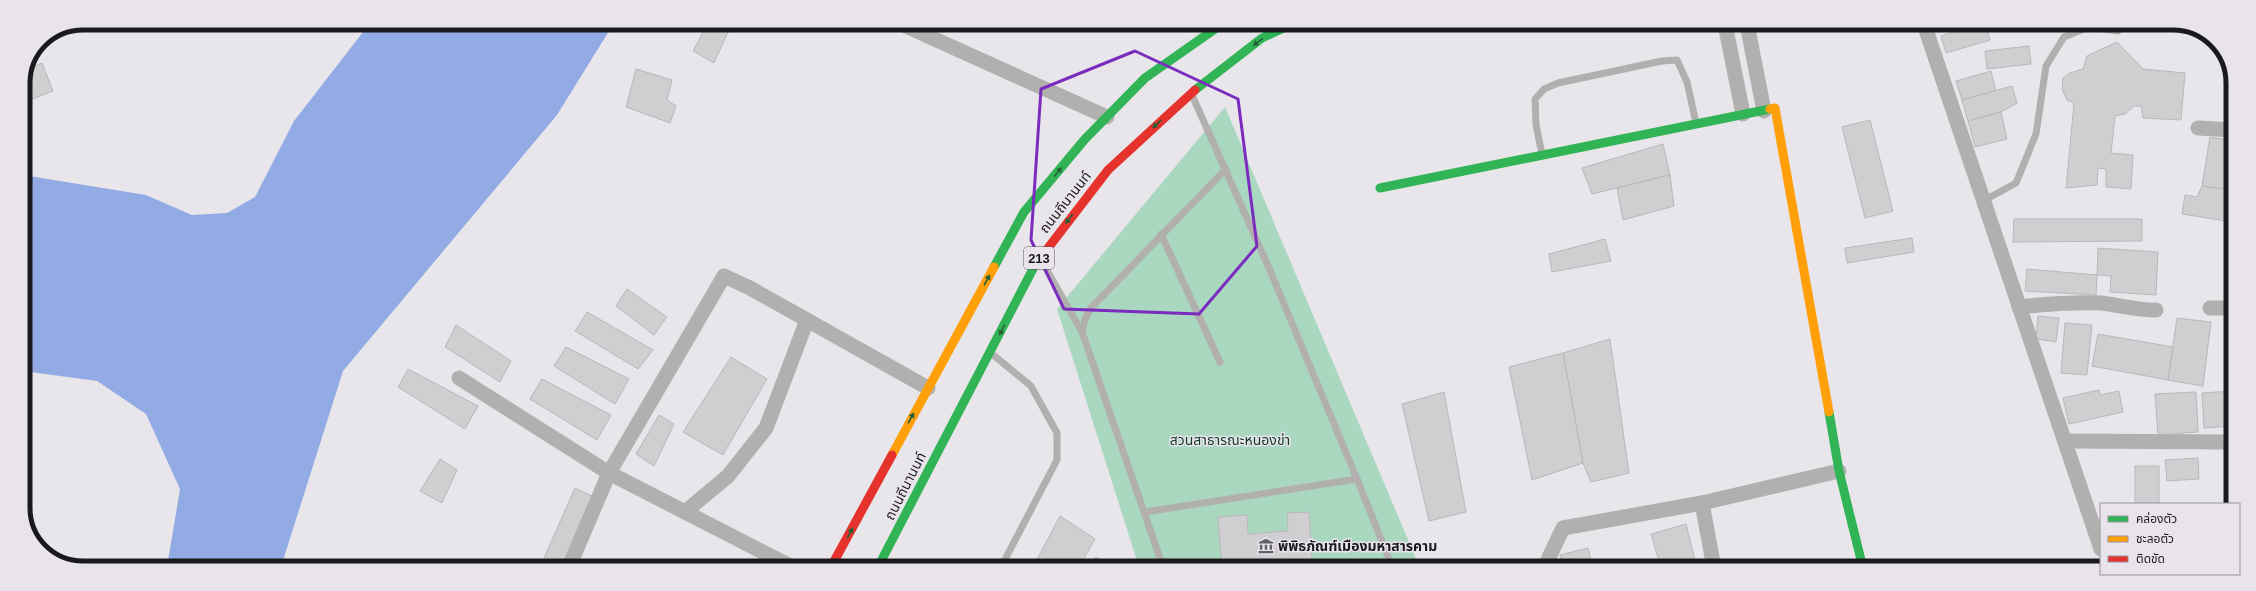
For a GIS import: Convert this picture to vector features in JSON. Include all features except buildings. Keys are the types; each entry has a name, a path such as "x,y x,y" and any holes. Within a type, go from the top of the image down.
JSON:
{"main road":[{"name":"ถนนถีนานนท์","path":"834,561 1024,212 1085,139 1145,78 1213,30"},
{"name":"ถนนถีนานนท์","path":"881,561 1039,257 1108,170 1191,94 1262,38 1279,30"},
{"path":"1380,188 1775,108 1839,471 1861,561"}],"street":[{"path":"912,30 1107,117"},
{"path":"1726,30 1743,114"},
{"path":"1748,30 1764,111"},
{"path":"1926,30 2100,546"},
{"path":"2198,128 2226,130"},
{"path":"572,561 609,473 724,276 807,320 928,388"},
{"path":"2019,307 2058,303 2101,303 2141,310 2156,310"},
{"path":"2210,308 2226,308"},
{"path":"685,512 728,476 766,428 807,320"},
{"path":"459,378 609,473 780,561"},
{"path":"2065,441 2226,442"},
{"path":"1547,561 1563,528 1702,503 1839,471"},
{"path":"1702,503 1713,561"}],"lane":[{"path":"1984,201 2016,182 2036,134 2046,66 2064,37 2082,30"},
{"path":"1543,156 1536,125 1534,99 1544,89 1577,79 1662,61 1677,60 1687,82 1696,125"},
{"path":"1191,94 1226,169 1357,479 1390,561"},
{"path":"1082,332 1085,319 1091,308 1161,234 1226,169"},
{"path":"1161,234 1220,362"},
{"path":"1039,257 1082,332 1161,561"},
{"path":"990,352 1032,386 1057,433 1057,460 1004,561"},
{"path":"1145,512 1357,479"}],"highlighted area":[{"path":"1135,51 1238,99 1257,246 1199,314 1064,309 1031,240 1041,89"}],"green space":[{"name":"สวนสาธารณะหนองข่า","path":"1225,107 1417,561 1137,561 1057,309"}],"water":[{"path":"365,30 610,30 557,115 343,371 283,561 168,561 180,489 146,414 97,381 30,372 30,176 146,195 192,215 227,213 255,197 294,121"}],"traffic: fast":[{"path":"994,267 1024,212 1085,139 1145,78 1213,30"},
{"path":"1195,90 1262,38 1279,30"},
{"path":"1380,188 1770,109"},
{"path":"881,561 1035,265"},
{"path":"1829,412 1839,471 1861,561"}],"traffic: slow":[{"path":"1770,109 1775,108 1829,412"},
{"path":"892,455 994,267"}],"traffic: jam":[{"path":"1035,265 1108,170 1195,90"},
{"path":"834,561 892,455"}],"place":[{"name":"พิพิธภัณฑ์เมืองมหาสารคาม","path":"1266,546"}]}
